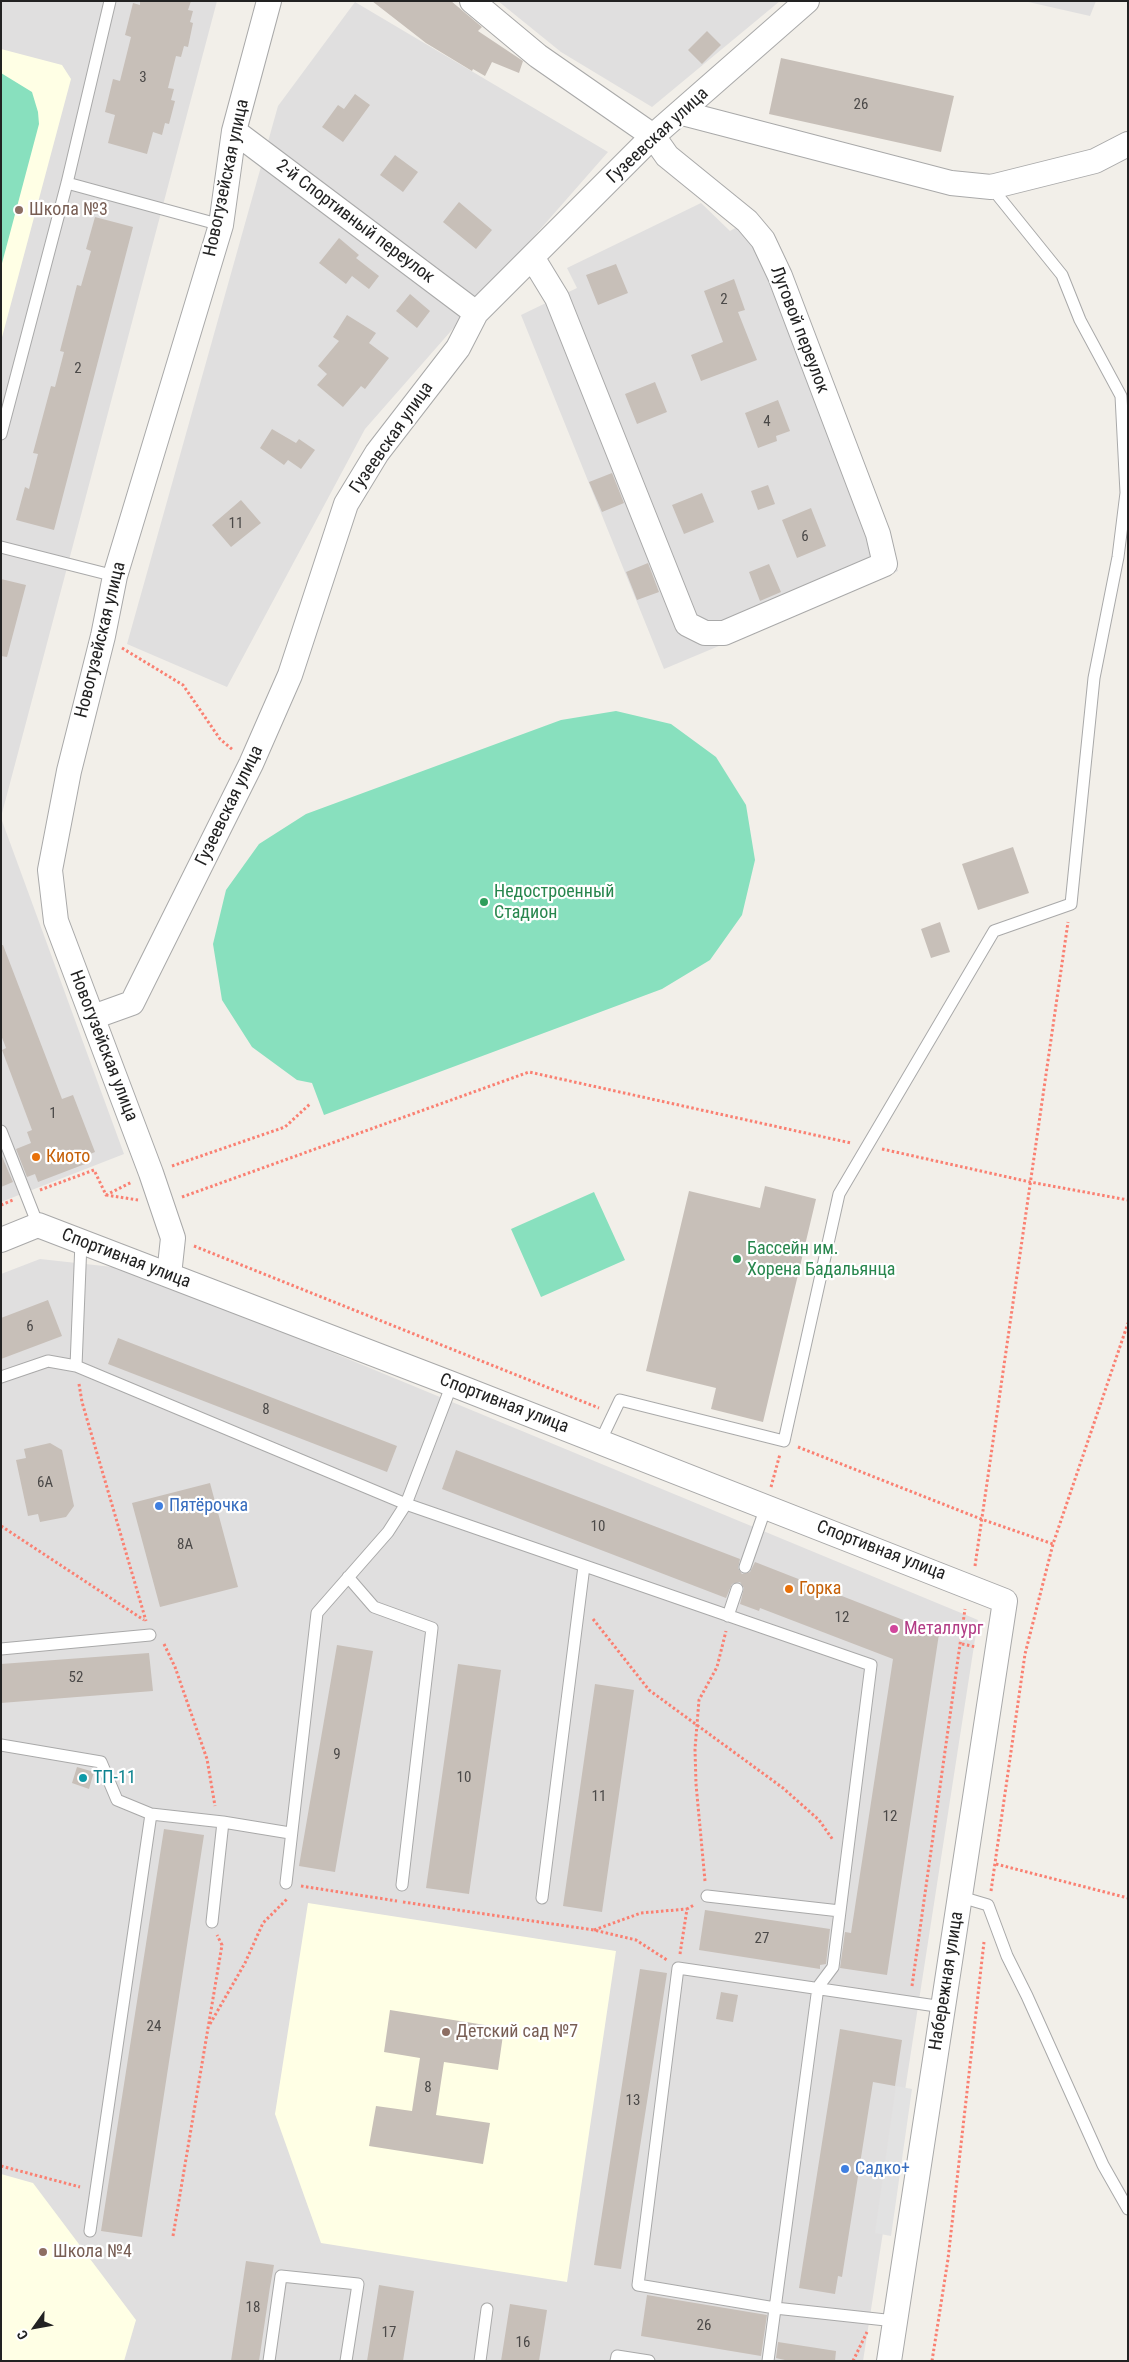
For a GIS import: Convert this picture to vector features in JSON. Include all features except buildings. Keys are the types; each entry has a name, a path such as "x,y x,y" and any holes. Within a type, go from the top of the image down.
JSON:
{"street":[{"name":"Новогузейская улица","path":"169,1275 173,1238 151,1173 56,921 50,870 68,771 103,636 115,576 221,225 234,131 269,1"},
{"name":"Луговой переулок","path":"472,1 538,56 653,136 668,156 747,221 763,240 780,276 878,534 886,564 724,633 705,633 687,624 557,298 532,257"},
{"name":"Гузеевская улица","path":"93,1016 132,1003 251,764 290,675 346,504 377,453 458,348 476,312 653,136 807,1"},
{"path":"682,112 951,183 991,187 1095,161 1128,144"},
{"name":"2-й Спортивный переулок","path":"234,131 476,312"},
{"name":"Спортивная улица","path":"1,1240 38,1226 452,1384 1005,1601"},
{"name":"Набережная улица","path":"889,2361 884,2320 943,2007 1005,1601"}],"lane":[{"path":"1,434 67,183 110,1"},
{"path":"67,183 221,225"},
{"path":"600,1442 620,1400 784,1441 838,1194 994,931 1071,904 1094,678 1118,557 1126,494 1120,396 1080,320 1062,275 991,187"},
{"path":"1,547 115,576"},
{"path":"1,1131 38,1226"},
{"path":"76,1366 81,1242"},
{"path":"1,1377 48,1361 76,1366 406,1504 871,1665 833,1967 818,1987 768,2361"},
{"path":"286,1883 290,1834 317,1613 388,1532 406,1504 452,1384"},
{"path":"745,1567 766,1507"},
{"path":"542,1898 584,1566"},
{"path":"348,1577 374,1607 432,1628 402,1885"},
{"path":"728,1616 737,1589"},
{"path":"1,1650 150,1635"},
{"path":"1,1745 101,1762 117,1800 151,1814 223,1822 290,1834"},
{"path":"90,2231 151,1814"},
{"path":"212,1922 223,1822"},
{"path":"708,1896 840,1912"},
{"path":"960,1897 988,1905 1007,1956 1103,2165 1128,2209"},
{"path":"884,2320 775,2308 638,2285 678,1968 818,1987 943,2007"},
{"path":"269,2361 281,2276 358,2284 346,2361"},
{"path":"480,2361 487,2308"},
{"path":"616,2361 617,2356 648,2361"}],"path":[{"path":"103,636 183,685 220,739 251,764"},
{"path":"910,2002 962,1644 964,1613 972,1587 1071,904"},
{"path":"106,1195 162,1204 529,1072 1030,1182 1128,1200"},
{"path":"106,1195 151,1173 285,1127 311,1103"},
{"path":"1,1205 94,1170 106,1195"},
{"path":"173,1238 613,1414"},
{"path":"766,1507 784,1441 981,1519 1053,1544 1128,1323"},
{"path":"76,1366 82,1402 150,1635 162,1641 175,1667 207,1759 213,1802 223,1822"},
{"path":"1,1526 146,1622"},
{"path":"580,1603 649,1690 783,1788 819,1820 847,1858"},
{"path":"594,1930 641,1913 687,1909 708,1896 696,1784 695,1749 699,1700 717,1667 725,1642 728,1616"},
{"path":"996,1864 1128,1898"},
{"path":"286,1883 594,1930 636,1940 678,1968 687,1909"},
{"path":"298,1892 306,1886"},
{"path":"208,2027 245,1963 263,1923 281,1903 290,1897"},
{"path":"173,2236 222,1945 212,1922"},
{"path":"1,2166 96,2191"},
{"path":"853,2361 884,2320"}],"shaded area":[{"path":"1,1 217,1 1,817"},
{"path":"498,1 780,1 652,107 561,52"},
{"path":"1024,1 1096,1 1090,16"},
{"path":"355,2 608,152 365,429 227,687 127,644 278,106"},
{"name":"Школа №3","path":"1,49 62,65 71,79 1,341"},
{"path":"701,203 730,231 758,215 790,269 898,571 664,669 521,315 577,288 567,268"},
{"path":"1,818 124,1154 1,1202"},
{"path":"40,1259 131,1269 978,1620 863,2361 1,2361 1,1274"},
{"name":"Детский сад №7","path":"308,1903 616,1951 567,2282 321,2243 275,2114"},
{"path":"896,2086 912,2089 891,2236 875,2233"},
{"name":"Школа №4","path":"1,2174 33,2183 136,2320 124,2361 1,2361"}],"green space":[{"path":"1,73 32,92 38,112 39,124 1,267"},
{"name":"Недостроенный Стадион","path":"616,711 671,724 716,757 746,805 755,860 742,915 710,960 662,989 324,1115 312,1083 297,1080 252,1047 222,1000 213,944 226,890 259,844 306,814 561,720"},
{"path":"594,1192 625,1260 541,1297 511,1229"}],"place":[{"name":"Школа №3","path":"19,210"},
{"name":"Недостроенный Стадион","path":"484,902"},
{"name":"Киото","path":"36,1157"},
{"name":"Бассейн им. Хорена Бадальянца","path":"737,1259"},
{"name":"Пятёрочка","path":"159,1506"},
{"name":"Горка","path":"789,1589"},
{"name":"Металлург","path":"894,1629"},
{"name":"ТП-11","path":"83,1778"},
{"name":"Детский сад №7","path":"446,2032"},
{"name":"Садко+","path":"845,2169"},
{"name":"Школа №4","path":"43,2252"}]}
